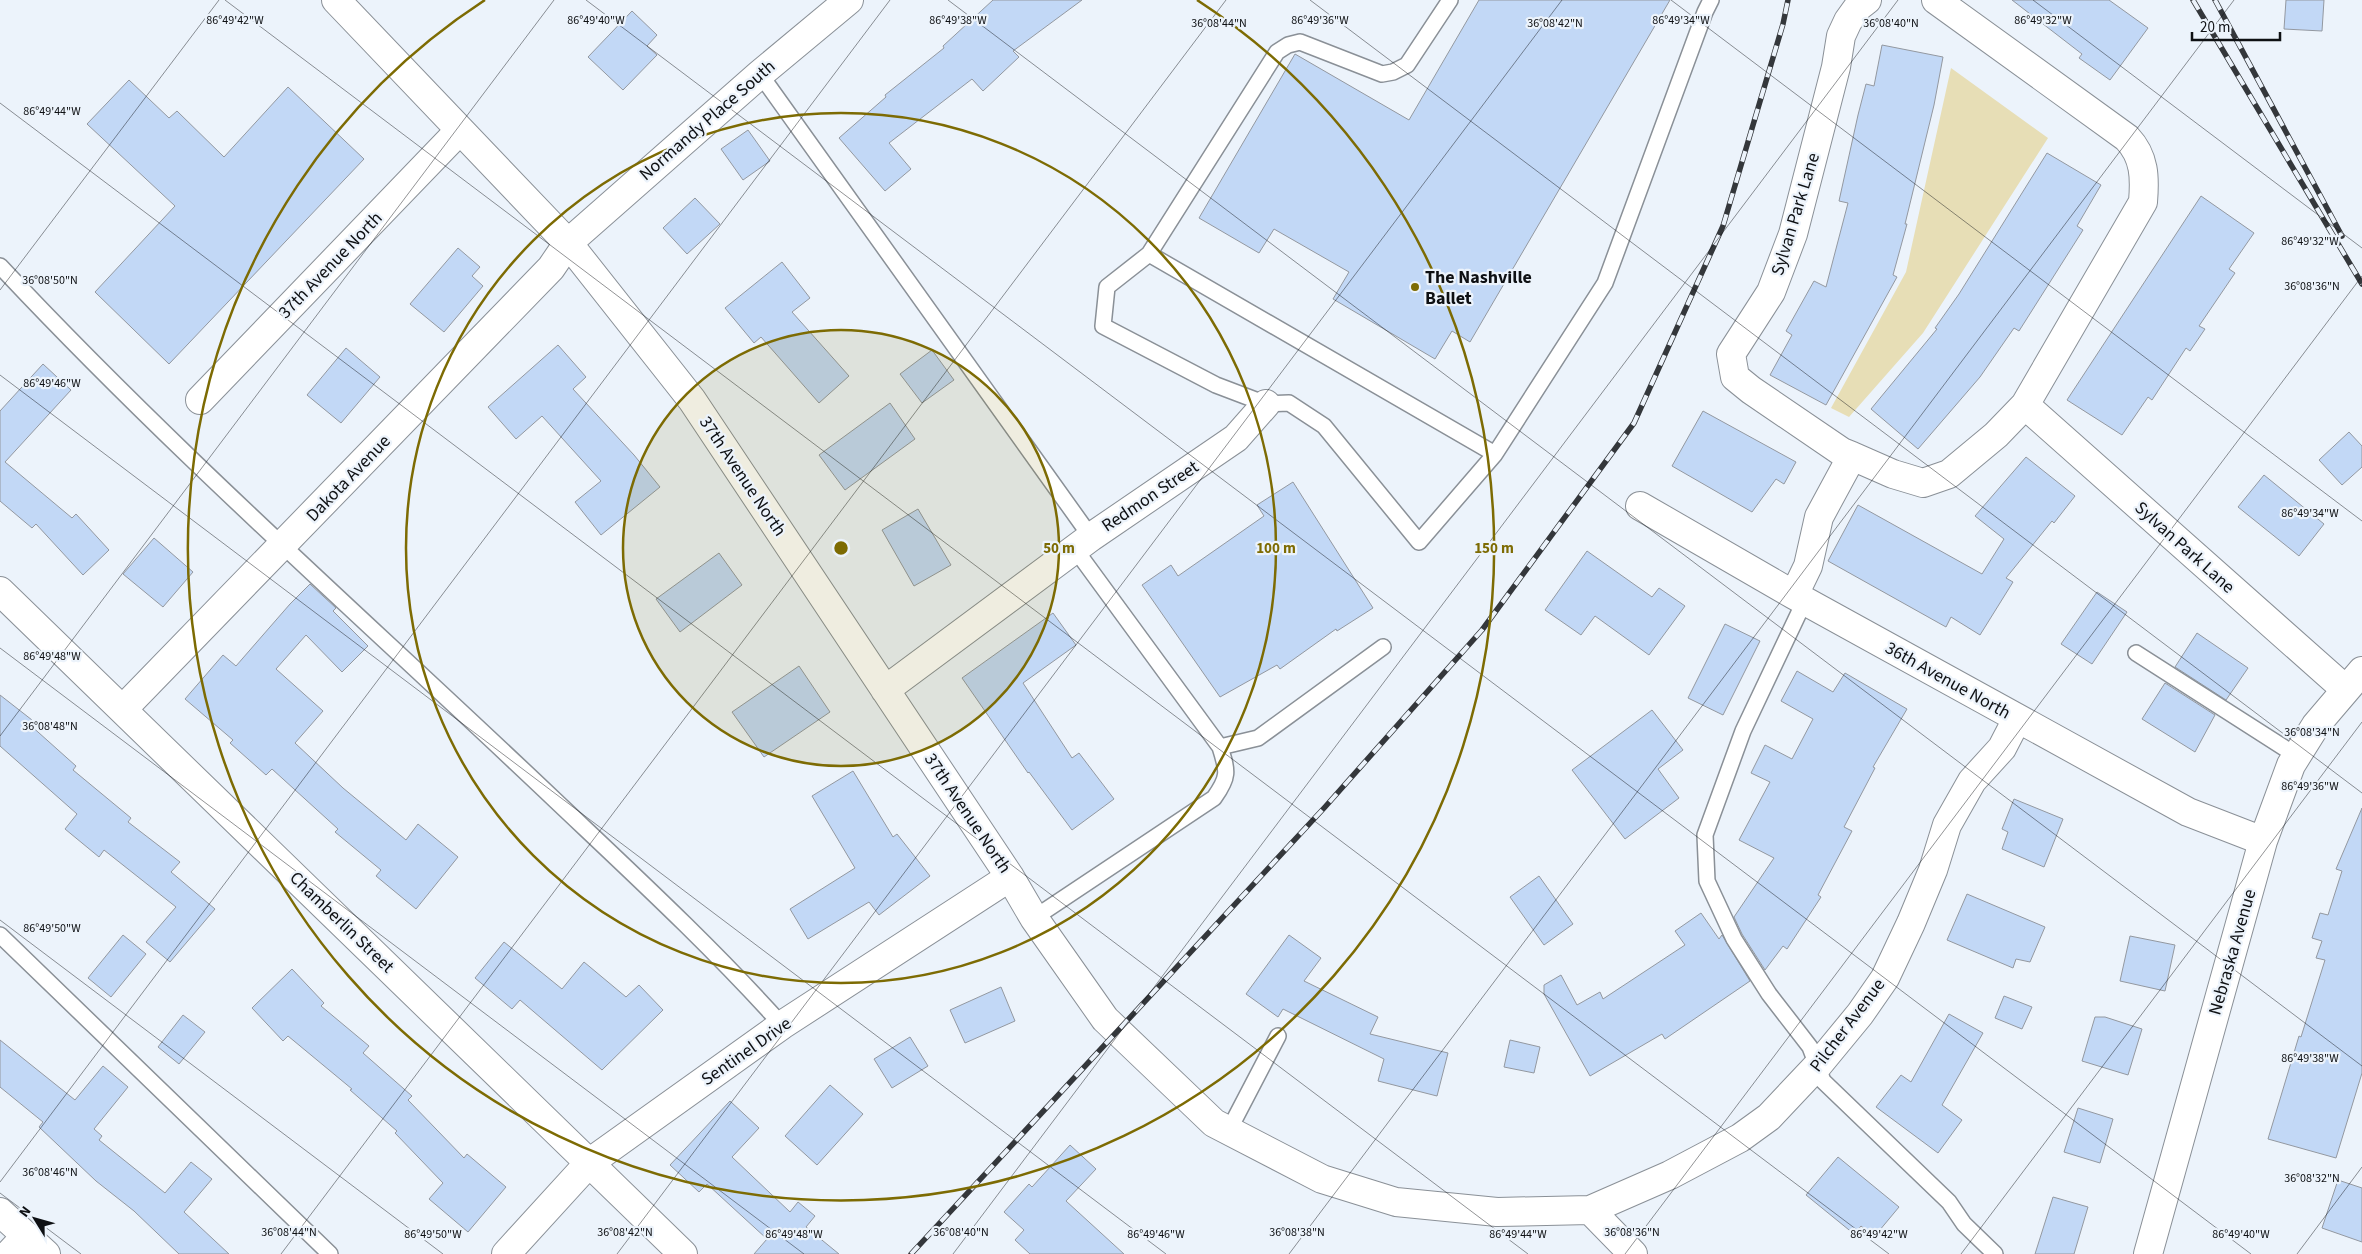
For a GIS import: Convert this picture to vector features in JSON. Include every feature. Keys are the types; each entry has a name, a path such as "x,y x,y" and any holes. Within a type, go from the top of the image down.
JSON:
{"street":[{"name":"37th Avenue North","path":"336,0 568,243 692,400 1010,877 1034,918 1105,1019 1214,1123 1322,1179 1396,1202 1497,1212 1590,1210"},
{"name":"Normandy Place South","path":"568,243 760,74 848,0"},
{"name":"Sylvan Park Lane","path":"1868,0 1858,7 1848,21 1841,36 1836,67 1793,234 1772,292 1731,354 1735,376 1740,381 1834,447 1893,474 1923,483 1949,474 1996,435 2025,404 2143,202 2145,178 2141,159 2127,138 1936,0"},
{"name":"37th Avenue North","path":"200,400 460,130"},
{"name":"Dakota Avenue","path":"123,709 552,268 568,243"},
{"name":"Redmon Street","path":"885,690 1083,543 1236,438 1266,404"},
{"name":"Sylvan Park Lane","path":"2025,404 2353,680"},
{"path":"1799,597 1819,517 1852,456"},
{"name":"36th Avenue North","path":"1640,506 2017,719 2188,812 2263,841"},
{"name":"Chamberlin Street","path":"0,592 123,709 683,1254"},
{"name":"Nebraska Avenue","path":"2148,1254 2263,841 2291,766 2316,725 2353,680"},
{"name":"Pilcher Avenue","path":"1590,1210 1670,1175 1740,1138 1769,1117 1818,1065 1860,1014 1885,978 1933,870 1947,825 1972,781 2002,748 2017,719"},
{"name":"Sentinel Drive","path":"506,1254 589,1164 782,1025 1010,877"},
{"path":"1590,1210 1633,1254"},
{"path":"0,1212 17,1245 46,1254"}],"lane":[{"path":"1450,0 1407,65 1393,72 1382,74 1300,42 1288,45 1278,52 1149,254 1107,287 1103,326 1216,385 1266,404 1289,403 1324,426 1419,542 1495,454 1605,283 1711,0"},
{"path":"760,74 1083,543 1220,747 1228,770 1224,784 1214,798 1034,918"},
{"path":"1149,254 1495,454"},
{"path":"0,266 161,431 647,888 782,1025"},
{"path":"1799,597 1743,730 1705,835 1707,881 1734,939 1768,994 1810,1046 1823,1081 1949,1202 1964,1224 1995,1254"},
{"path":"1220,747 1258,738 1383,647"},
{"path":"2136,653 2297,756"},
{"path":"0,935 330,1254"},
{"path":"1229,1130 1278,1036"}],"shaded area":[{"path":"1951,68 2048,138 1923,333 1849,417 1831,408 1906,272"}],"building":[{"path":"993,0 1082,0 1013,51 1019,57 983,91 972,79 889,143 911,169 885,191 839,138 886,97 885,95 944,48 943,46"},
{"path":"1479,0 1670,0 1470,342 1452,331 1435,359 1333,299 1349,272 1274,229 1259,253 1199,218 1295,54 1409,120"},
{"path":"2012,0 2109,0 2148,28 2110,80 2079,58 2082,54"},
{"path":"2286,0 2324,0 2322,31 2284,29"},
{"path":"632,11 657,35 647,46 657,55 623,90 588,57"},
{"path":"1882,45 1943,57 1934,105 1905,224 1907,224 1893,275 1897,277 1826,405 1770,375 1792,335 1786,331 1814,281 1826,287 1848,203 1839,201 1858,115 1866,84 1874,86"},
{"path":"129,80 169,118 177,111 224,157 288,87 364,159 169,364 95,292 175,206 87,124"},
{"path":"748,130 770,161 743,180 721,149"},
{"path":"2047,153 2101,185 2077,226 2083,230 2019,331 2014,328 1980,377 1918,449 1871,409 1937,329 1935,328 1959,294"},
{"path":"2201,196 2254,233 2229,269 2235,273 2199,326 2205,329 2190,351 2186,348 2152,400 2148,397 2122,435 2067,400"},
{"path":"695,198 720,224 687,254 663,228"},
{"path":"458,248 480,267 472,276 483,286 444,332 410,304"},
{"path":"782,262 810,298 792,312 849,376 819,403 761,337 754,343 725,308"},
{"path":"558,345 586,377 573,389 634,455 660,487 601,535 575,502 601,481 542,416 516,439 488,407"},
{"path":"346,348 380,377 341,423 307,395"},
{"path":"932,350 954,380 922,403 900,374"},
{"path":"43,364 71,390 5,462 72,518 76,514 109,550 83,575 36,524 32,528 0,501 0,411"},
{"path":"890,403 915,439 845,490 819,455"},
{"path":"1703,411 1796,462 1784,484 1776,479 1752,512 1672,466"},
{"path":"2349,432 2362,446 2362,467 2342,485 2319,460"},
{"path":"2026,457 2075,496 2054,523 2052,521 2006,578 2013,582 1980,635 1951,617 1946,627 1828,561 1858,505 1982,574 2004,539 1975,516"},
{"path":"2264,475 2324,524 2299,556 2238,507"},
{"path":"1293,482 1373,608 1337,631 1336,629 1280,669 1277,665 1220,697 1142,585 1171,565 1178,576 1264,516 1257,505"},
{"path":"918,509 951,565 914,586 882,530"},
{"path":"154,538 193,572 163,607 123,574"},
{"path":"1587,551 1652,597 1659,588 1685,606 1649,655 1595,616 1581,635 1545,610"},
{"path":"719,553 742,585 680,632 656,599"},
{"path":"310,584 336,608 333,611 368,646 342,672 306,635 276,669 323,711 295,743 343,788 406,840 418,824 458,857 416,909 376,876 381,870 335,832 338,829 272,769 266,775 230,743 233,740 185,699 223,655 236,666"},
{"path":"2097,592 2127,612 2092,664 2061,644"},
{"path":"1053,613 1076,645 1023,683 1072,758 1079,753 1114,799 1072,830 1028,773 962,678"},
{"path":"1725,624 1760,641 1723,715 1688,698"},
{"path":"2197,633 2248,668 2226,700 2175,667"},
{"path":"799,666 830,712 764,757 732,712"},
{"path":"1797,671 1833,692 1845,673 1907,709 1873,767 1875,768 1844,827 1852,831 1818,895 1821,897 1787,949 1783,946 1765,970 1742,934 1734,917 1774,858 1739,840 1770,782 1751,773 1765,745 1792,759 1813,719 1781,701"},
{"path":"2165,683 2215,715 2195,752 2142,719"},
{"path":"0,695 32,720 29,724 76,766 73,770 131,818 128,822 180,862 171,872 215,909 170,962 146,942 176,907 104,850 99,857 65,829 77,814 0,746"},
{"path":"1652,710 1683,750 1658,769 1679,798 1625,839 1572,770"},
{"path":"853,771 893,837 897,834 930,876 879,915 869,902 808,939 790,909 855,868 812,796"},
{"path":"2014,799 2063,819 2044,867 2002,849 2008,832 2002,829"},
{"path":"2362,808 2362,1073 2336,1158 2268,1139 2299,1036 2301,1037 2325,960 2316,958 2322,941 2312,938 2320,913 2328,915 2342,871 2336,869"},
{"path":"1539,876 1573,924 1544,945 1510,897"},
{"path":"1967,894 2045,927 2030,962 2016,959 2013,968 1947,940"},
{"path":"1701,913 1719,939 1722,935 1750,981 1665,1039 1662,1034 1590,1076 1544,994 1544,985 1561,975 1577,1005 1600,992 1603,999 1685,945 1675,931"},
{"path":"123,935 146,954 111,997 88,978"},
{"path":"1289,935 1321,958 1304,981 1378,1017 1370,1034 1448,1053 1437,1096 1378,1081 1384,1059 1283,1009 1278,1017 1246,994"},
{"path":"2130,936 2175,945 2165,991 2120,981"},
{"path":"504,942 562,989 584,962 626,997 639,985 663,1010 602,1070 520,1000 512,1009 475,978"},
{"path":"292,969 324,1003 321,1006 369,1046 363,1053 412,1096 408,1100 464,1158 467,1154 506,1187 468,1232 429,1199 443,1183 395,1133 397,1131 350,1090 352,1089 288,1036 283,1041 252,1008"},
{"path":"1001,987 1015,1021 965,1043 950,1010"},
{"path":"2004,996 2032,1007 2022,1029 1995,1018"},
{"path":"1949,1014 1983,1033 1942,1105 1962,1120 1938,1153 1876,1107 1901,1075 1911,1082"},
{"path":"183,1015 205,1032 179,1064 158,1047"},
{"path":"2095,1017 2105,1017 2142,1029 2128,1075 2082,1061"},
{"path":"910,1037 928,1066 892,1088 874,1059"},
{"path":"0,1040 75,1100 103,1066 128,1087 94,1129 102,1136 99,1140 165,1193 191,1162 212,1179 184,1212 229,1254 179,1254 134,1211 96,1181 39,1127 43,1122 0,1087"},
{"path":"1510,1040 1540,1047 1534,1073 1504,1067"},
{"path":"830,1085 863,1114 817,1165 785,1136"},
{"path":"730,1101 759,1128 732,1157 790,1212 798,1202 815,1216 806,1227 839,1254 754,1254 767,1239 707,1184 699,1192 670,1165"},
{"path":"2078,1108 2113,1119 2100,1163 2064,1152"},
{"path":"1070,1145 1096,1169 1066,1201 1124,1254 1030,1254 1015,1240 1024,1230 1004,1212 1029,1184 1032,1187"},
{"path":"1838,1157 1899,1207 1874,1237 1861,1226 1854,1234 1806,1195"},
{"path":"2338,1180 2362,1188 2362,1242 2322,1228"},
{"path":"2053,1197 2088,1207 2074,1254 2035,1254"}],"railway":[{"path":"911,1254 1325,807 1482,630 1634,423 1723,226 1783,24 1788,0"},
{"path":"2193,0 2362,284"},
{"path":"2215,0 2342,236"}],"place":[{"name":"The Nashville Ballet","path":"1415,287"}]}
